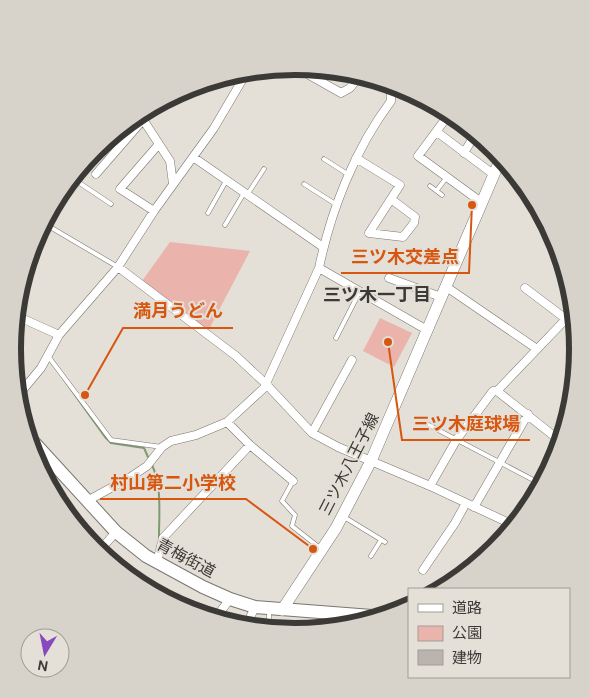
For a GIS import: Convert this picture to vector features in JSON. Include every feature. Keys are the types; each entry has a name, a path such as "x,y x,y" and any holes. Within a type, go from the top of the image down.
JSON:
{"main road":[{"name":"三ツ木八王子線","path":"276,609 322,550 371,462 497,164"},
{"name":"青梅街道","path":"40,450 116,532 157,562 230,599 255,607 350,617"}],"street":[{"path":"312,76 341,93 350,88 354,82"},
{"path":"25,389 32,382 59,335 118,268 154,211 214,128 242,81"},
{"path":"87,501 120,484 147,466 162,446 227,422 266,384 318,268 337,205 356,158 391,101 391,93"},
{"path":"146,119 170,161 173,184"},
{"path":"445,120 418,156 481,202"},
{"path":"96,174 139,124"},
{"path":"437,132 492,174"},
{"path":"464,152 471,140"},
{"path":"154,211 120,189 159,144"},
{"path":"193,157 323,247"},
{"path":"356,158 400,184 379,214 369,233 403,237 414,223 415,217 391,199"},
{"path":"118,268 236,356 266,384 312,433 371,462 430,486 507,522"},
{"path":"318,268 427,330"},
{"path":"389,278 441,297"},
{"path":"445,286 537,349"},
{"path":"528,293 567,318"},
{"path":"23,319 59,335"},
{"path":"430,486 457,439 493,391 497,391 537,349 567,322"},
{"path":"312,433 352,360"},
{"path":"497,391 554,436"},
{"path":"474,507 528,414"},
{"path":"227,422 250,445 293,481"},
{"path":"157,562 163,538 250,445"},
{"path":"423,570 455,523 466,503"},
{"path":"104,546 116,532"},
{"path":"220,612 230,599"},
{"path":"250,618 255,607"}],"lane":[{"path":"324,159 349,175"},
{"path":"224,225 264,170"},
{"path":"437,190 447,177"},
{"path":"208,213 226,180"},
{"path":"78,182 111,204"},
{"path":"304,184 337,205"},
{"path":"430,186 442,195"},
{"path":"222,216 228,219"},
{"path":"50,227 118,268"},
{"path":"336,338 360,291"},
{"path":"48,356 110,440 162,446"},
{"path":"423,422 535,481"},
{"path":"293,481 282,501 295,515 292,526 322,550"},
{"path":"342,516 383,541 371,556"},
{"path":"271,621 276,609"}],"green space":[{"path":"170,242 250,251 208,331 142,281"},
{"path":"380,318 412,333 394,367 363,351"}],"building":[{"path":"86,390 90,396 84,400 80,394"}],"waterway":[{"path":"62,377 111,443 144,448 148,457"},
{"path":"152,465 159,491 159,537"}],"place":[{"name":"三ツ木交差点","path":"472,205"},
{"name":"三ツ木庭球場","path":"388,342"},
{"name":"満月うどん","path":"85,395"},
{"name":"村山第二小学校","path":"313,549"}],"district":[{"name":"三ツ木一丁目","path":"377,295"}]}
